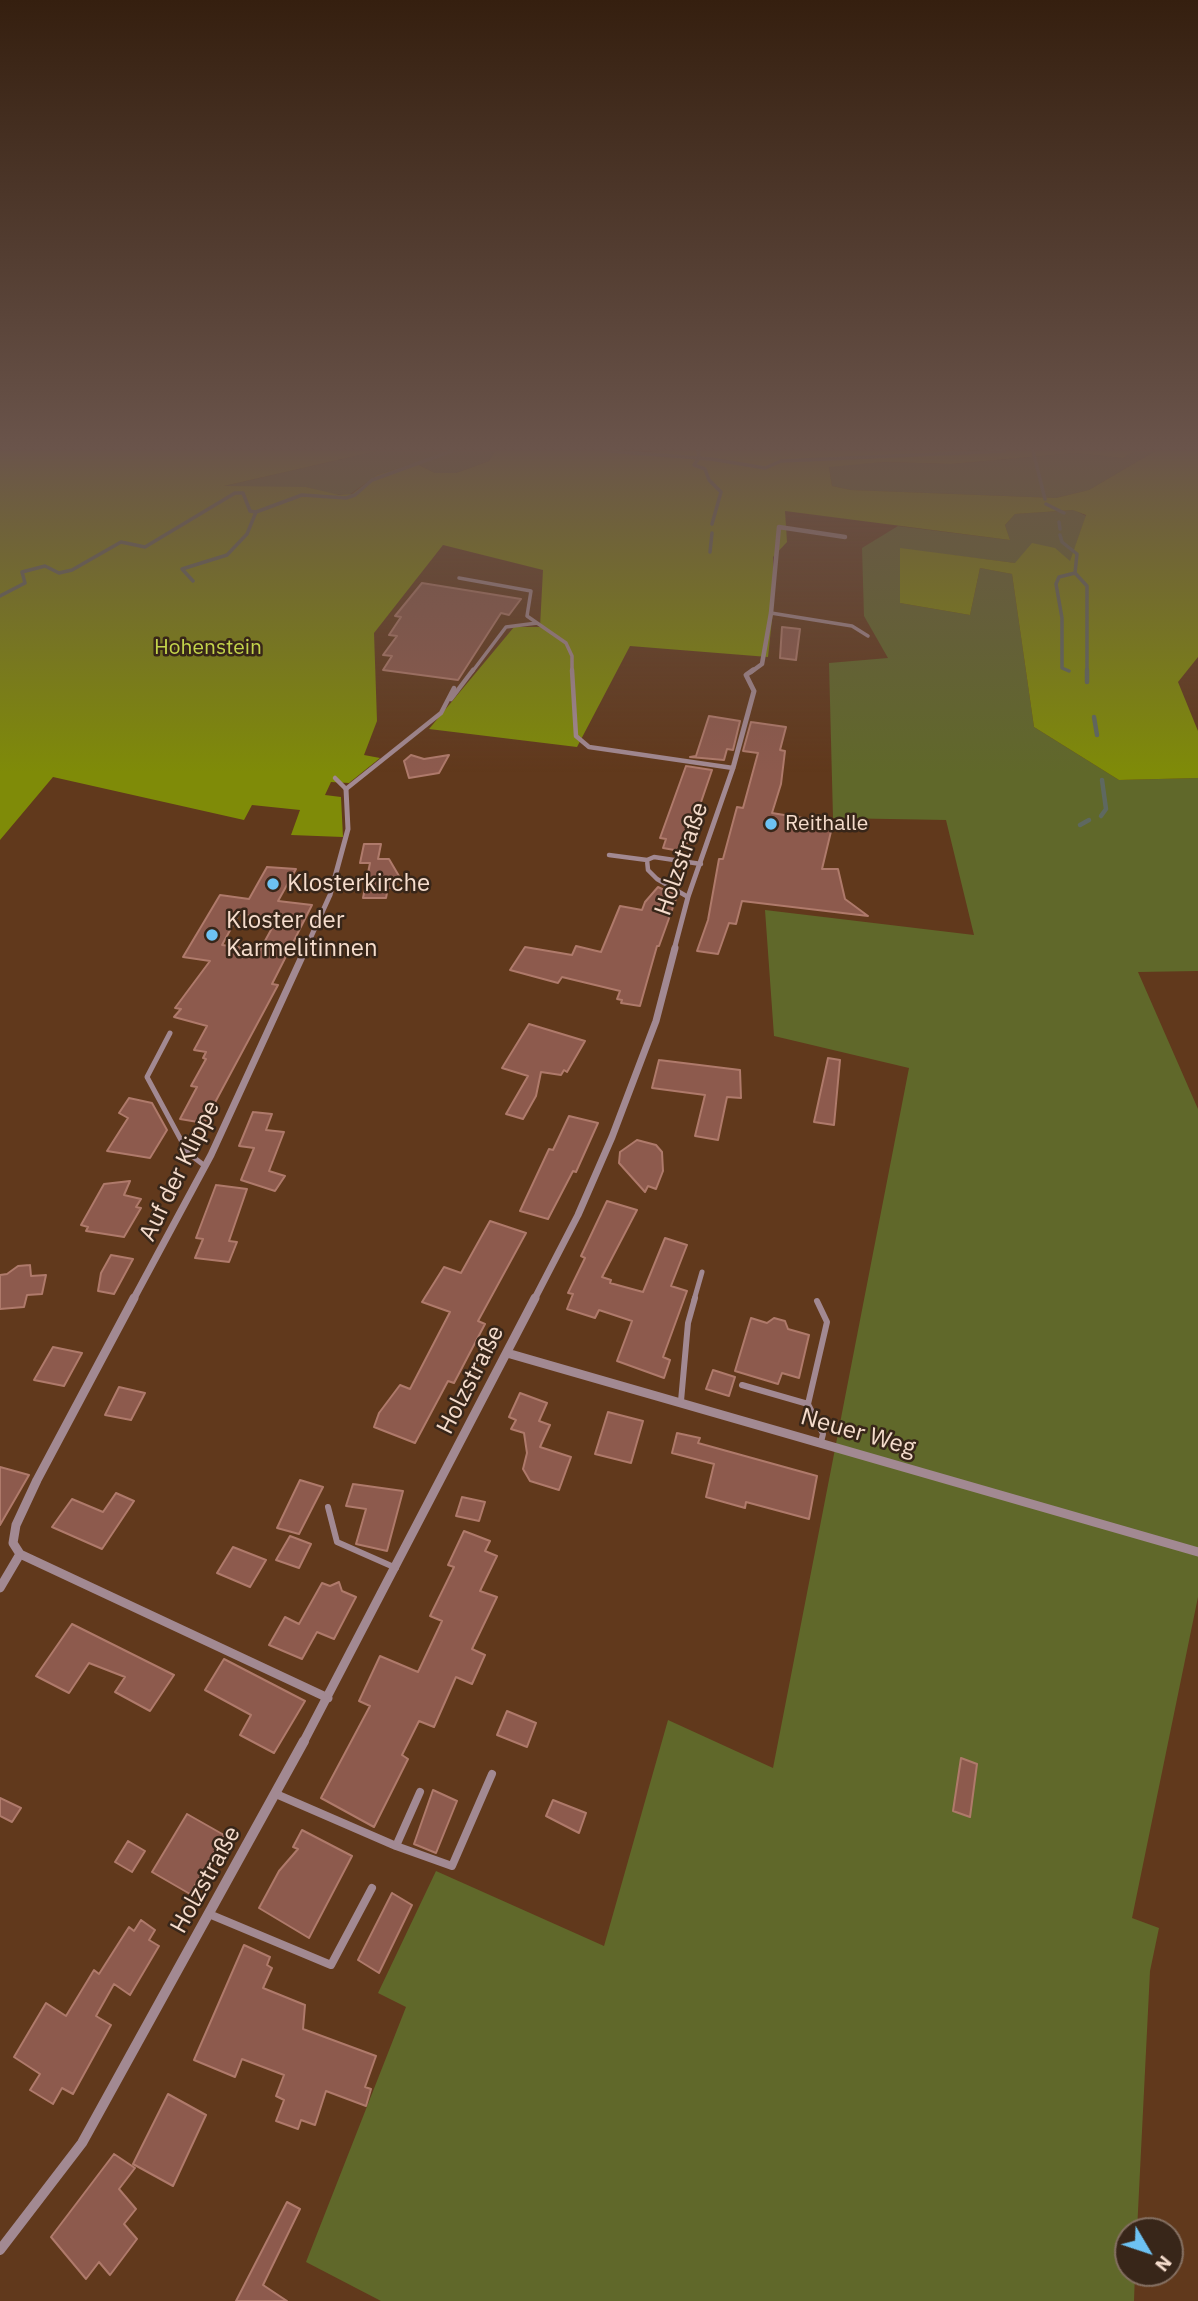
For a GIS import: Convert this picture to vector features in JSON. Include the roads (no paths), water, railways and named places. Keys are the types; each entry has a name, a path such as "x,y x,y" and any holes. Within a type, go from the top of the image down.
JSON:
{"street":[{"name":"Holzstraße","path":"0,2250 82,2143 328,1698 578,1215 612,1138 656,1021 688,897 733,768 754,691 746,675 762,664 776,558"},
{"name":"Auf der Klippe","path":"20,1554 13,1543 13,1535 31,1492 205,1166 330,895 348,829 346,789"},
{"name":"Neuer Weg","path":"507,1353 1198,1552"},
{"path":"0,1588 20,1554 328,1698"}],"lane":[{"path":"459,578 531,591 527,616 566,643 572,656 574,726 576,736 589,747 733,768"},
{"path":"771,612 852,626 868,636"},
{"path":"335,778 346,789 441,713 500,633 516,624 537,624"},
{"path":"441,713 454,688"},
{"path":"609,855 647,860 654,857 701,864"},
{"path":"647,860 648,870 657,879 688,897"},
{"path":"170,1033 147,1077 188,1153 205,1166"},
{"path":"681,1401 688,1323 702,1272"},
{"path":"817,1301 827,1322 808,1404 822,1434 821,1442"},
{"path":"742,1385 808,1404"},
{"path":"328,1507 337,1542 396,1568"},
{"path":"276,1794 396,1846 452,1866 492,1774"},
{"path":"396,1846 420,1792"},
{"path":"209,1914 331,1965 372,1888"}],"waterway":[{"path":"0,596 25,583 22,572 45,566 59,573 72,570 92,558"},
{"path":"193,581 182,569 216,558"},
{"path":"1075,573 1077,558"},
{"path":"1069,671 1062,668 1062,618 1056,584 1059,577 1075,573"},
{"path":"1075,573 1087,586 1087,682"},
{"path":"1094,717 1097,735"},
{"path":"1101,816 1106,809 1102,780"},
{"path":"1080,825 1089,820"}],"place":[{"name":"Reithalle","path":"771,824"},
{"name":"Klosterkirche","path":"273,884"},
{"name":"Kloster der Karmelitinnen","path":"212,935"}],"park label":[{"name":"Hohenstein","path":"208,648"}]}
